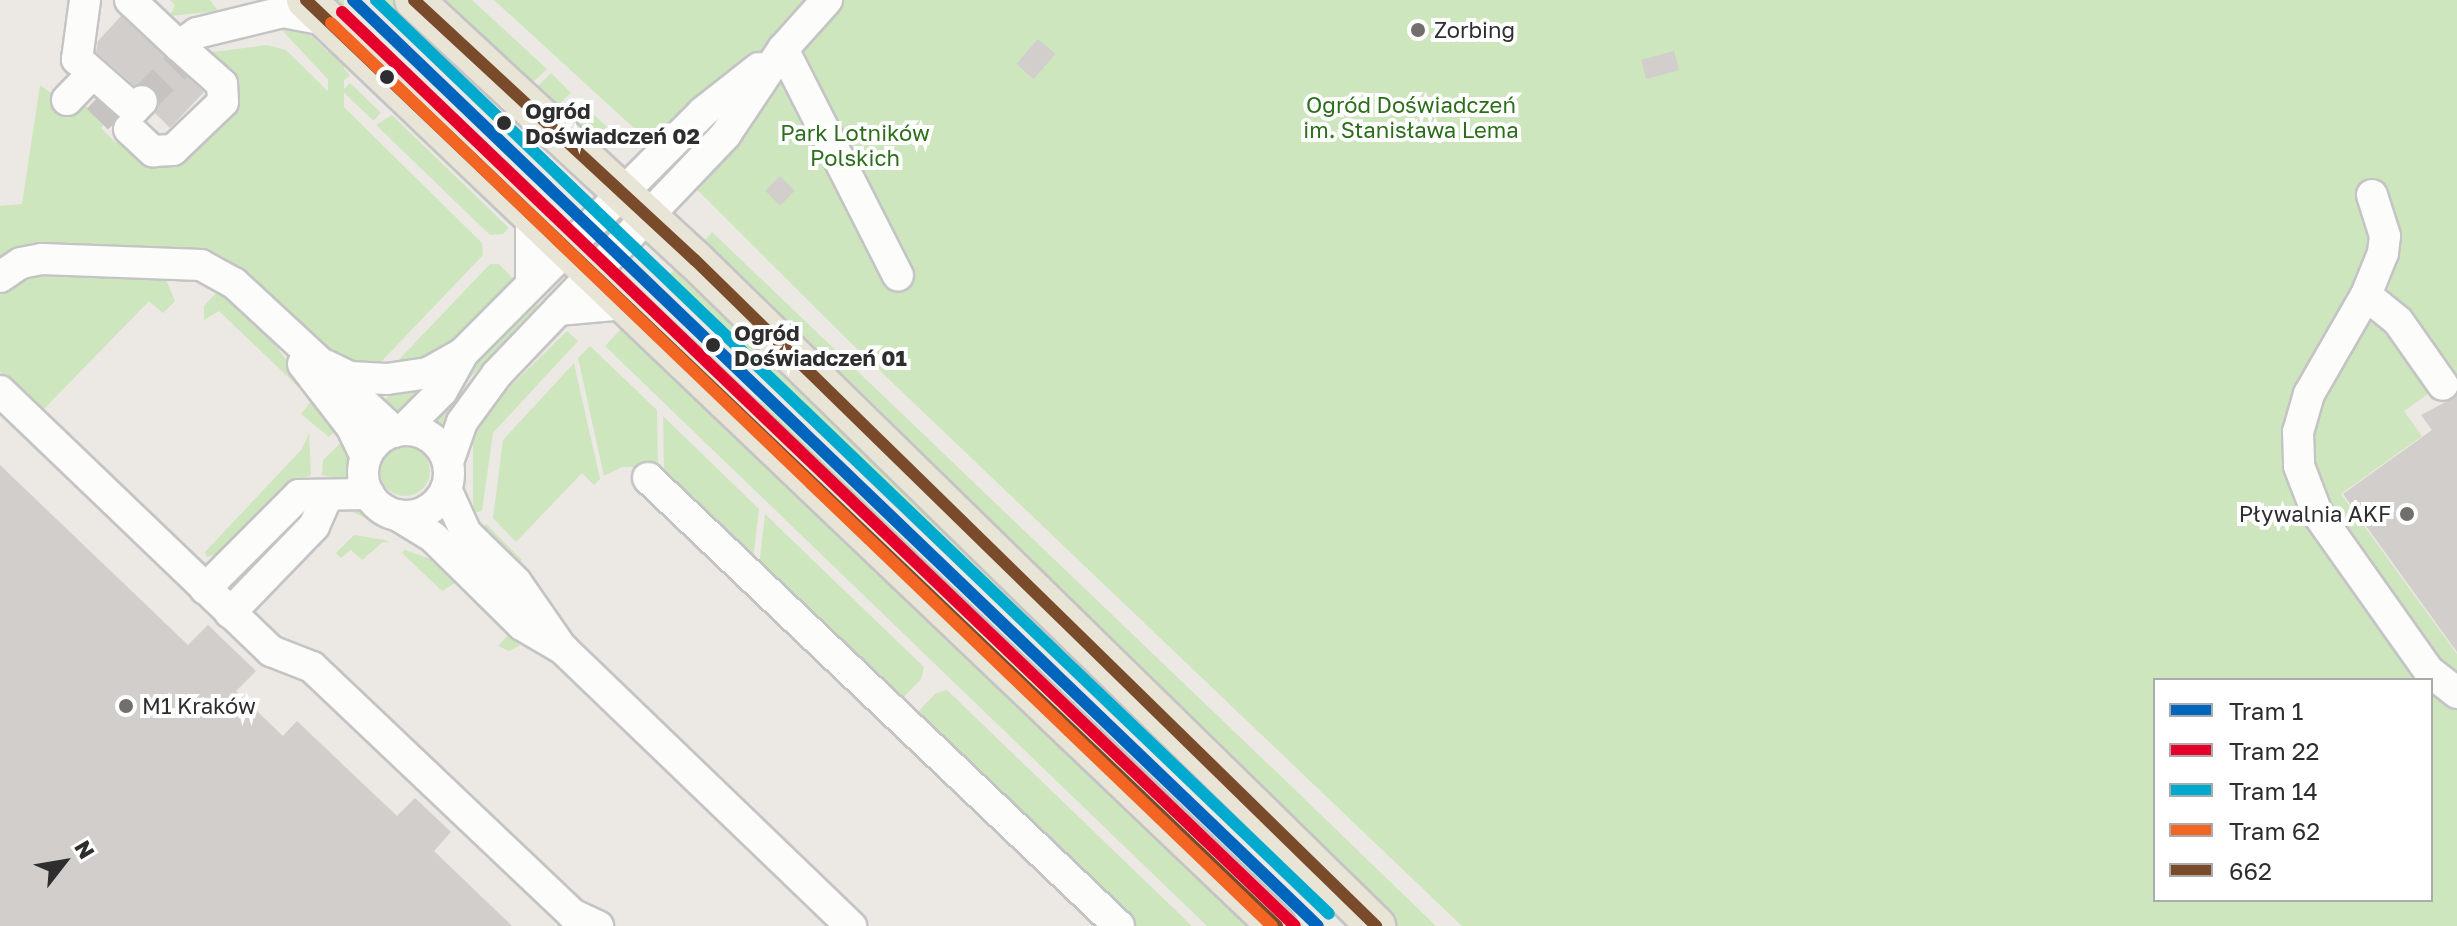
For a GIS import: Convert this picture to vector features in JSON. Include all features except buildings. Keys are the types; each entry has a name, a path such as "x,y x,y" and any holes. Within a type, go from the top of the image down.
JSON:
{"main road":[{"path":"414,0 636,206 1376,926"},
{"path":"315,10 1277,926"}],"lane":[{"path":"85,0 89,77"},
{"path":"129,129 153,151 173,150 223,102 222,84 179,56 130,0"},
{"path":"397,515 429,510 447,476 475,402 558,310 582,261 636,206 703,112 783,49 827,0"},
{"path":"179,56 197,33 245,9 315,10"},
{"path":"783,49 898,276"},
{"path":"61,92 89,77"},
{"path":"89,77 134,109 142,101"},
{"path":"2372,195 2385,236 2366,295 2303,411 2297,451 2302,480 2317,513 2429,671 2457,693"},
{"path":"531,217 531,283"},
{"path":"0,277 21,263 42,259 185,262 223,275 288,338 325,365 399,431 431,438 466,533 516,582 563,649 851,926"},
{"path":"563,649 522,625 433,537 369,494 363,475 366,457 377,441 399,431 442,391 463,353 531,283 582,261"},
{"path":"2366,295 2398,321 2443,385"},
{"path":"558,310 625,304"},
{"path":"288,338 366,457"},
{"path":"325,365 350,377 387,379 428,373 463,353"},
{"path":"0,391 271,651 312,667 572,914 598,926"},
{"path":"648,478 1119,926"},
{"path":"205,589 299,495 369,494"},
{"path":"230,613 314,526 328,495"}],"green space":[{"path":"170,0 210,0 218,11 170,16 175,5"},
{"path":"328,0 344,0 344,287 328,287"},
{"path":"382,0 396,0 459,57 450,65"},
{"path":"436,0 472,0 547,69 529,86"},
{"path":"494,0 2457,0 2457,375 2452,379 2384,283 2287,426 2421,678 2153,678 2153,902 2433,902 2433,690 2457,705 2457,926 1462,926 853,345 648,141"},
{"path":"277,25 301,25 350,75 336,88"},
{"path":"267,45 286,50 482,243 483,255 380,363 380,370 330,359 227,260 205,248 39,247 0,259 0,206 22,204 40,85 68,105 82,95 88,101 85,105 104,124 101,128 116,143 127,136 144,152 227,108 209,59 212,52"},
{"path":"551,73 571,93 557,106 538,86"},
{"path":"350,83 381,113 373,121 342,91"},
{"path":"576,98 607,127 589,144 562,111"},
{"path":"392,115 509,228 503,234 490,235 376,125"},
{"path":"712,232 1436,926 1396,926 1269,805 883,413 705,240"},
{"path":"490,264 499,264 515,281 442,356 391,368"},
{"path":"674,270 982,570 1358,926 1345,926 668,276"},
{"path":"34,274 164,275 175,301 163,313 149,301 42,411 0,372 0,295"},
{"path":"217,292 263,330 340,427 329,437 301,414 312,400 219,311 204,320 204,306"},
{"path":"531,300 538,306 469,379 443,426 426,418"},
{"path":"2370,322 2389,331 2431,392 2404,411 2422,436 2341,494 2457,654 2457,681 2441,670 2314,488 2311,419 2363,326"},
{"path":"625,325 1257,926 1207,926 605,346"},
{"path":"567,331 578,341 493,433 482,511 473,513 473,423"},
{"path":"590,346 657,410 658,467 622,467 604,476 578,358"},
{"path":"574,363 600,479 594,485 582,473 516,542 493,518 503,440"},
{"path":"432,384 431,392 396,415 378,407 393,391"},
{"path":"761,401 1305,926 1290,926 754,408"},
{"path":"663,416 759,509 753,560 664,474"},
{"path":"309,433 311,475 292,483 225,551 207,557 205,552 302,449"},
{"path":"348,436 351,481 322,475 323,460"},
{"path":"405,446 422,454 430,471 422,488 405,496 388,488 380,471 388,454"},
{"path":"361,505 378,519 429,548 340,506"},
{"path":"765,514 924,667 921,679 900,701 759,566"},
{"path":"486,524 522,560 517,565 481,529"},
{"path":"354,535 390,543 383,542 362,560 351,550 341,558 336,553"},
{"path":"405,550 433,560 442,557 522,638 519,646 509,651 498,646 510,633 457,582 442,591 402,553"},
{"path":"947,690 1192,926 1135,926 915,715 936,693"}],"tunnel":[{"path":"142,101 178,65"},
{"path":"97,98 129,129"}],"tram line":[{"name":"1","path":"353,0 1318,926"},
{"name":"14","path":"376,0 1329,914"},
{"name":"22","path":"342,12 1295,926"},
{"name":"62","path":"331,23 1272,926"}],"transit line":[{"name":"662","path":"306,0 1277,926"},
{"name":"662","path":"414,0 695,260 1376,926"}],"place":[{"name":"Zorbing","path":"1418,30"},
{"name":"Ogród Doświadczeń 02","path":"504,123"},
{"name":"Ogród Doświadczeń 01","path":"713,345"},
{"name":"Pływalnia AKF","path":"2407,514"},
{"name":"M1 Kraków","path":"126,706"}],"park label":[{"name":"Ogród Doświadczeń im. Stanisława Lema","path":"1411,116"},
{"name":"Park Lotników Polskich","path":"855,144"}]}
